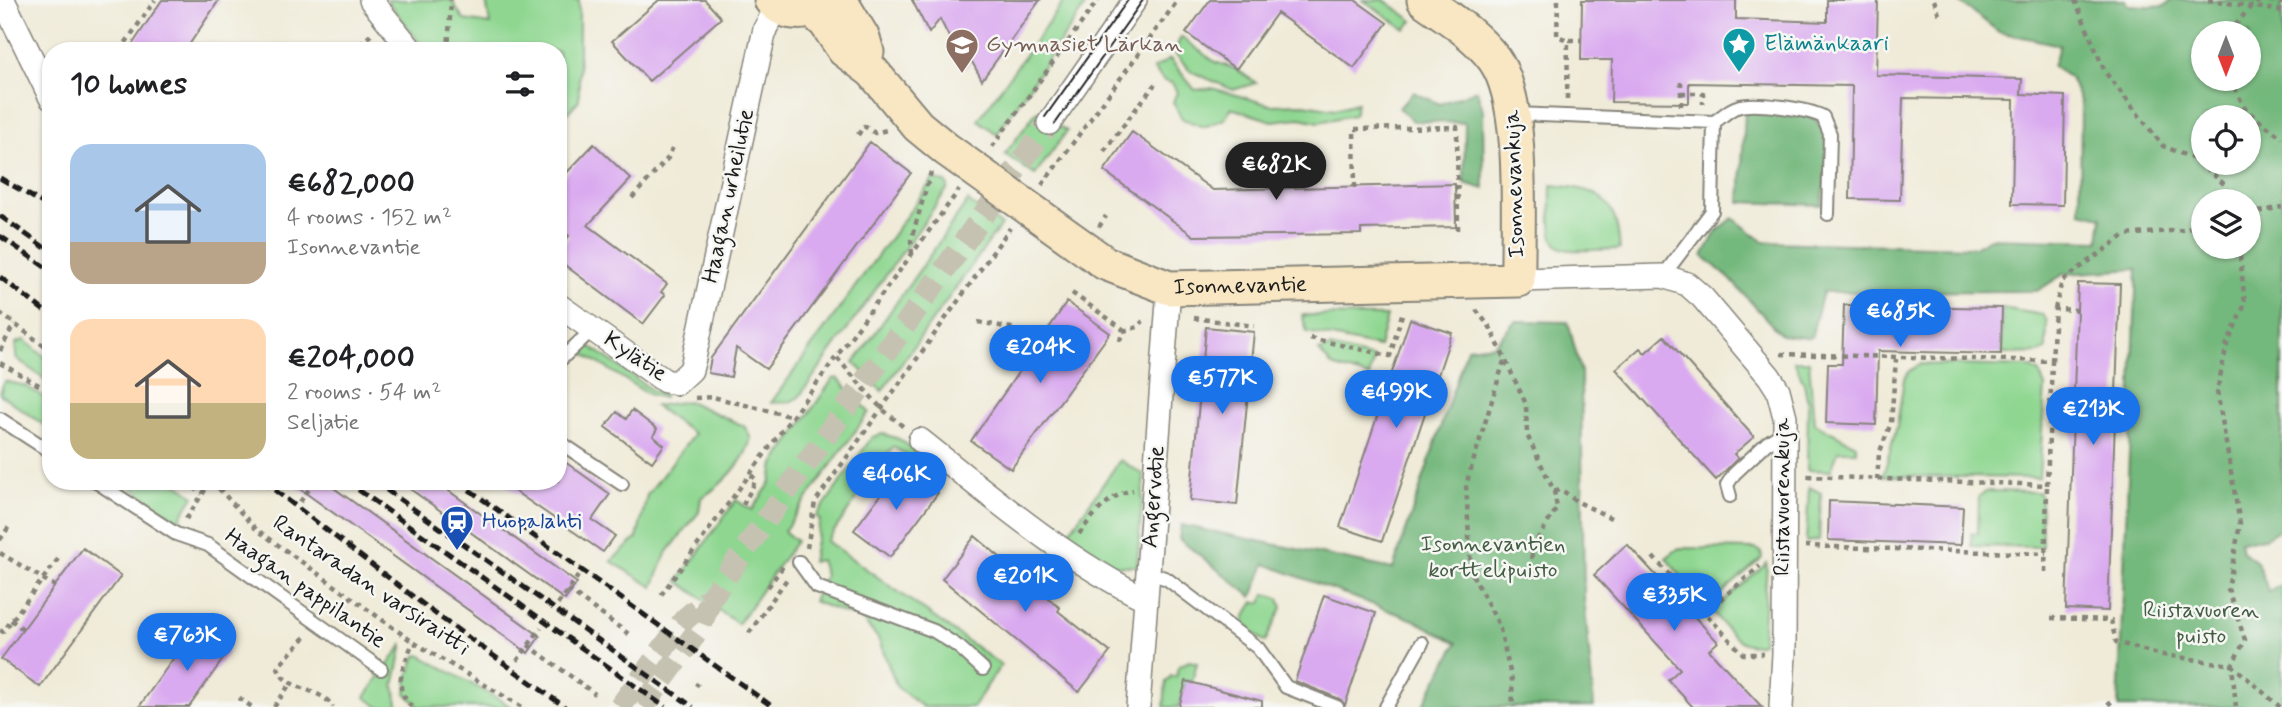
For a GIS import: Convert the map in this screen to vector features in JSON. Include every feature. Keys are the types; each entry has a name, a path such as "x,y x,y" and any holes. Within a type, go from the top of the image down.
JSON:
{"street":[{"path":"4,0 42,79"},
{"path":"371,0 405,42"},
{"path":"1049,123 1135,0"},
{"name":"Isonnevankuja","path":"1424,0 1473,36 1493,58 1508,86 1514,114 1518,280"},
{"path":"774,3 800,13 826,3"},
{"name":"Haagan urheilutie","path":"677,383 691,370 765,29 774,3"},
{"name":"Isonnevantie","path":"826,3 863,38 872,71 918,126 973,169 1105,263 1169,288 1652,276"},
{"name":"Riistavuorenkuja","path":"1652,276 1686,284 1702,297 1769,376 1780,397 1785,431 1785,476 1791,546 1781,707"},
{"name":"Angervotie","path":"1138,707 1169,288"},
{"name":"Kylätie","path":"567,311 665,381 677,383"},
{"path":"920,440 1066,551 1107,580 1146,600"}],"lane":[{"path":"1514,114 1714,122 1737,106 1812,111 1823,117 1830,134 1828,214"},
{"path":"1652,276 1712,211 1714,122"},
{"path":"567,354 593,329"},
{"path":"0,419 42,446"},
{"path":"1730,496 1727,485 1734,474 1785,431"},
{"path":"567,447 622,484"},
{"name":"Haagan pappilantie","path":"109,490 176,534 208,545 381,669"},
{"path":"799,562 817,587 934,631 959,647 983,669"},
{"path":"1148,572 1167,579 1258,648 1286,687 1337,707"},
{"path":"1386,707 1422,643"}],"path":[{"path":"126,42 155,0"},
{"path":"449,42 451,0"},
{"path":"990,149 1098,0"},
{"path":"1039,188 1178,0"},
{"path":"1558,0 1557,36 1568,40 1581,40"},
{"path":"1934,0 1940,17"},
{"path":"2075,0 2105,72 2163,146 2197,160 2226,189"},
{"path":"2208,0 2214,3 2282,9 2281,0"},
{"path":"2239,21 2252,5 2261,0"},
{"path":"361,42 364,39"},
{"path":"1567,88 1568,40"},
{"path":"1104,151 1155,84"},
{"path":"2236,91 2246,110 2282,138"},
{"path":"859,135 864,125 875,133 884,133 891,128"},
{"path":"1355,188 1354,129 1457,127 1458,231"},
{"path":"632,198 668,158 673,147"},
{"path":"912,254 911,240 933,168"},
{"path":"660,595 749,473 794,417 960,188"},
{"path":"2261,211 2282,207"},
{"path":"1100,225 1106,216"},
{"path":"749,633 806,552 815,502 1012,226"},
{"path":"2045,572 2055,309 2062,281 2125,235 2191,227"},
{"path":"2236,707 2232,665 2245,640 2228,589 2240,524 2217,391 2227,345 2245,304 2240,259"},
{"path":"1072,293 1123,331"},
{"path":"1468,304 1484,317 1526,404 1527,435 1554,491 1557,508 1535,543 1531,559"},
{"path":"2055,309 2077,310"},
{"path":"1310,338 1390,356 1403,319 1403,310"},
{"path":"0,313 42,345"},
{"path":"1123,331 1139,327 1145,318"},
{"path":"1194,318 1254,326"},
{"path":"978,322 1017,329"},
{"path":"0,351 14,324"},
{"path":"1120,341 1123,331"},
{"path":"1779,354 2052,361"},
{"path":"837,358 881,408"},
{"path":"1877,480 1879,454 1891,424 1896,359"},
{"path":"1504,361 1466,485 1471,572 1499,625 1512,680 1513,707"},
{"path":"0,363 42,387"},
{"path":"677,383 682,398 713,397 794,417"},
{"path":"743,505 756,480 749,473"},
{"path":"1785,476 2047,485"},
{"path":"1066,551 1091,518 1116,495 1130,490 1155,489"},
{"path":"197,490 202,494"},
{"path":"176,534 205,490"},
{"name":"Rantaradan varsiraitti","path":"219,490 256,529 413,642 522,707"},
{"path":"300,502 308,490"},
{"path":"1554,491 1562,490 1576,501 1611,518"},
{"path":"0,540 10,525"},
{"path":"1705,613 1791,546 2046,554"},
{"path":"0,553 55,586"},
{"path":"1653,556 1743,654 1784,654"},
{"path":"0,630 3,632 58,559"},
{"path":"768,587 785,564"},
{"path":"558,604 578,576"},
{"path":"568,590 630,635"},
{"path":"2051,618 2111,620 2116,642 2157,654 2232,665 2280,707"},
{"path":"11,620 23,629"},
{"path":"315,622 294,652 278,667 279,673 290,684 307,687 333,707"},
{"path":"517,661 541,628"},
{"path":"412,707 402,696 398,683 413,642"},
{"path":"528,645 595,694"},
{"path":"274,707 290,684"},
{"path":"239,698 252,707"},
{"path":"2108,701 2113,707"}],"green space":[{"path":"387,0 451,0 464,20 490,24 486,0 579,0 579,100 567,113 567,42 419,42"},
{"path":"1065,0 1089,0 997,134 978,120"},
{"path":"1363,0 1384,0 1413,21 1405,29"},
{"name":"Riistavuoren puisto","path":"1957,0 2125,0 2129,5 2163,7 2171,0 2267,0 2274,3 2275,0 2282,0 2282,528 2265,538 2240,541 2242,551 2257,562 2269,592 2282,584 2282,707 2118,707 2137,269 2064,274 2037,291 1823,292 1811,338 1781,335 1730,279 1703,256 1716,232 1733,218 1764,242 1974,247 1990,238 2099,241 2102,217 2080,212 2081,103 2070,78 2052,66 2060,45 1999,32"},
{"path":"1181,37 1215,62 1236,69 1256,83 1233,90 1190,71 1174,52"},
{"path":"1170,59 1195,90 1212,88 1270,105 1304,104 1335,109 1357,103 1354,115 1319,122 1300,118 1272,121 1231,108 1225,119 1204,127 1182,119 1173,102 1177,92 1172,83 1164,81 1153,69"},
{"path":"1477,90 1483,110 1484,189 1464,183 1465,123 1413,121 1399,108 1413,92 1440,104"},
{"path":"1037,111 1067,131 1035,175 1005,154"},
{"path":"1745,111 1804,114 1819,123 1824,133 1827,157 1822,205 1740,202"},
{"path":"933,179 947,183 948,188 799,397 790,402 771,403"},
{"path":"1551,185 1582,189 1602,199 1614,218 1620,249 1579,250 1558,246 1553,239 1551,227"},
{"path":"968,201 1001,225 882,391 854,363"},
{"path":"2002,308 2043,315 2047,321 2046,348 2039,353 2001,354"},
{"path":"1302,315 1387,316 1379,347 1307,332"},
{"name":"Isonnevantien korttelipuisto","path":"1515,321 1568,322 1581,372 1584,596 1594,707 1422,707 1457,643 1414,620 1265,564 1252,597 1179,539 1181,525 1393,569 1467,348 1494,345"},
{"path":"24,340 42,355 42,377 16,358 16,343"},
{"path":"586,343 652,390 664,394 664,398 648,394 581,352"},
{"path":"1330,347 1374,358 1369,377 1332,366 1319,351"},
{"path":"1794,361 1809,361 1814,423 1856,445 1856,451 1838,451 1831,471 1807,470 1808,404 1804,383"},
{"path":"1921,364 2029,367 2039,372 2045,386 2039,478 1883,476 1897,426 1904,379 1909,371"},
{"path":"838,378 869,412 784,531 796,541 738,624 678,581 736,500 752,510 771,482 774,464 833,379"},
{"path":"4,381 26,386 42,396 42,424 0,394"},
{"path":"688,401 744,426 751,437 739,464 717,487 701,498 699,512 666,554 653,587 611,561 637,538 647,495 694,434 655,406"},
{"path":"883,434 899,439 916,451 913,458 893,447 827,541 1001,665 973,707 923,707 897,687 878,638 858,615 846,614 813,601 825,576 820,560 812,562 820,519 816,517 872,437"},
{"path":"1120,460 1144,475 1137,566 1110,566 1067,535"},
{"path":"1809,487 1821,493 1819,540 1806,542"},
{"path":"135,490 186,490 194,496 178,521"},
{"path":"1987,491 2038,492 2041,497 2042,547 1972,546 1971,533 1978,533 1979,496"},
{"path":"1679,548 1756,549 1761,552 1762,558 1706,607 1666,558"},
{"path":"1767,563 1762,643 1746,644 1733,636 1712,611"},
{"path":"1265,594 1279,598 1282,608 1265,642 1244,625 1245,616 1254,602 1262,603"},
{"path":"403,644 394,686 399,707 379,707 365,697"},
{"path":"420,655 511,707 419,707 406,693 408,676 416,656"},
{"path":"1189,661 1197,663 1192,682 1186,681 1179,707 1164,707 1166,682 1171,676 1176,677 1178,667"}],"building":[{"path":"162,0 219,0 191,42 134,42"},
{"path":"659,0 705,0 721,18 649,81 612,41"},
{"path":"912,0 1040,0 982,80 971,60 965,69 940,19 929,33"},
{"path":"1210,0 1355,0 1387,23 1354,68 1277,13 1236,69 1186,33"},
{"path":"1582,0 1736,0 1736,19 1827,22 1827,0 1878,0 1876,75 2022,79 2021,94 2065,96 2063,205 2012,204 2014,100 1903,98 1900,200 1850,199 1852,86 1689,83 1689,103 1611,102 1612,60 1581,60"},
{"path":"1132,132 1213,190 1455,184 1456,227 1361,229 1361,234 1194,236 1104,171"},
{"path":"870,142 911,173 766,369 736,348 731,377 708,373 711,358"},
{"path":"594,144 631,179 588,225 667,284 661,292 665,295 643,324 567,267 567,172"},
{"path":"2078,283 2120,284 2108,611 2066,609"},
{"path":"1067,302 1110,333 1011,469 971,441"},
{"path":"1844,305 2002,308 2001,354 1878,351 1876,425 1826,423 1828,364 1842,364"},
{"path":"1410,319 1452,333 1382,541 1340,527"},
{"path":"1206,327 1254,332 1237,505 1190,500"},
{"path":"1664,336 1754,437 1734,454 1738,458 1716,480 1616,369 1640,348 1645,353"},
{"path":"632,410 657,429 653,436 664,445 652,462 605,427 617,412 626,419"},
{"path":"567,463 610,494 592,520 615,536 603,552 513,490 567,490"},
{"path":"902,466 938,493 890,557 854,530"},
{"path":"302,490 337,490 540,636 528,653"},
{"path":"412,490 448,490 577,583 565,600"},
{"path":"1829,501 1963,507 1961,545 1828,540"},
{"path":"975,536 1060,608 1058,611 1110,652 1079,692 942,579"},
{"path":"1627,544 1718,642 1709,650 1762,707 1693,707 1668,680 1680,669 1594,575"},
{"path":"83,548 121,576 40,687 1,659"},
{"path":"1324,595 1376,613 1345,705 1340,699 1295,681"},
{"path":"195,628 228,652 189,707 139,707"},
{"path":"1186,681 1262,701 1262,707 1179,707"}],"tunnel":[{"path":"620,707 685,619 712,596 1049,123"},
{"path":"643,707 699,629 711,599"}],"tram line":[{"path":"1045,117 1128,0"},
{"path":"1055,124 1143,0"}],"railway":[{"path":"0,178 42,203"},
{"path":"0,216 42,246"},
{"path":"0,236 42,265"},
{"path":"0,277 42,309"},
{"path":"275,490 437,615 565,707"},
{"path":"359,490 665,707"},
{"path":"387,490 693,707"},
{"path":"470,490 773,707"}],"place":[{"name":"Elämänkaari","path":"1739,74"},
{"name":"Gymnasiet Lärkan","path":"962,75"},
{"name":"Huopalahti","path":"457,552"}]}
